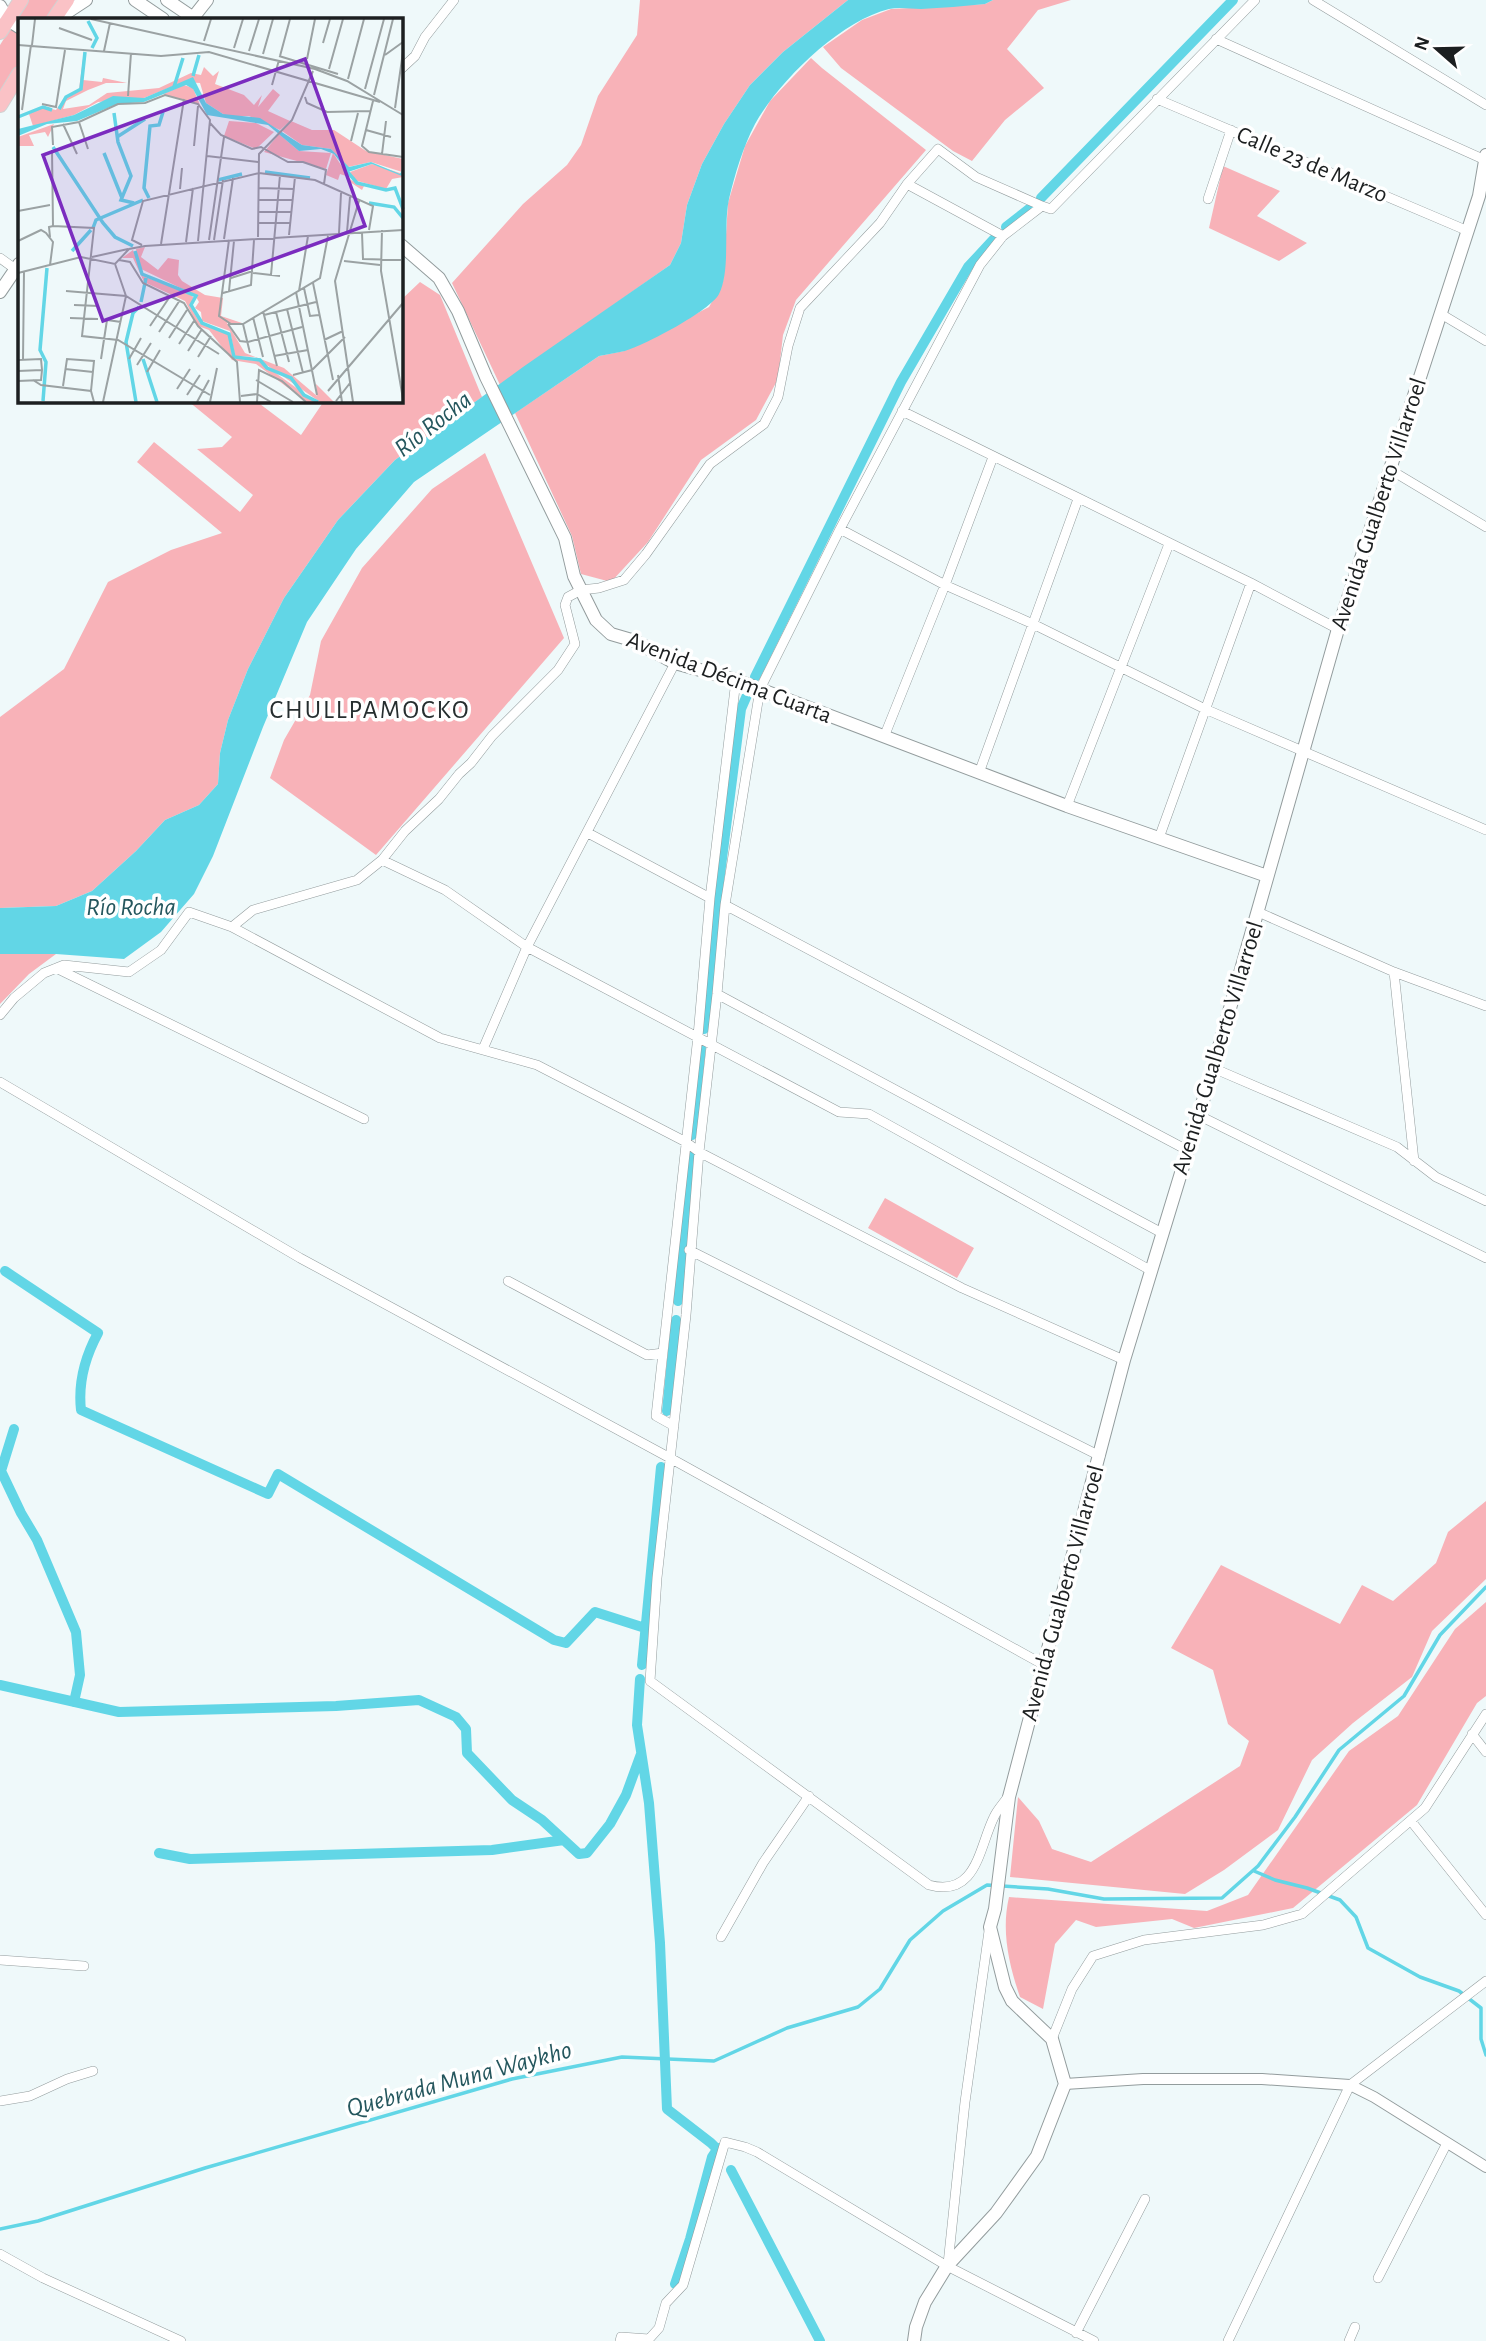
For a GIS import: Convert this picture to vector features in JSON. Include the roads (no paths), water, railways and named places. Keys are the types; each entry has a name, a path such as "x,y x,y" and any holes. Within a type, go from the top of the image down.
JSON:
{"highway":[{"path":"9,26 21,0"},
{"path":"56,18 67,0"},
{"path":"0,105 18,76"}],"main road":[{"path":"57,18 86,0"},
{"path":"135,0 162,18"},
{"path":"167,0 193,18"},
{"path":"195,18 207,0"},
{"path":"0,6 9,26"},
{"name":"Avenida Gualberto Villarroel","path":"990,1927 995,1909 1009,1797 1124,1360 1213,1068 1338,629 1482,190 1485,158"},
{"name":"Avenida Décima Cuarta","path":"402,246 439,278 458,311 514,437 565,538 574,576 596,620 611,634 635,641 675,663 736,680 1067,806 1267,876"},
{"path":"0,292 18,268"},
{"path":"914,2341 925,2302 947,2266 996,2213 1037,2156 1065,2084 1052,2039 1030,2020 1005,1987 990,1927"}],"street":[{"path":"402,68 415,56 425,37 454,0"},
{"path":"232,927 253,910 357,880 382,860 405,831 439,799 471,763 492,736 558,670 575,644 565,605 568,597 581,590 599,588 624,580 646,554 710,464 764,424 778,397 788,346 800,308 880,223 906,184 937,149 975,177 1051,209 1255,0"},
{"path":"1313,0 1486,105"},
{"path":"1216,39 1485,158"},
{"name":"Calle 23 de Marzo","path":"1157,99 1468,230"},
{"path":"1208,199 1231,130"},
{"path":"906,184 1003,236"},
{"path":"1009,1797 995,1815 976,1866 963,1882 941,1888 929,1885 650,1681 657,1578 686,1315 689,1250 725,905 760,689 840,529 980,265 1003,236 1042,206"},
{"path":"0,258 18,268"},
{"path":"1441,314 1486,341"},
{"path":"902,411 1251,583 1338,629"},
{"path":"884,737 993,457"},
{"path":"1389,469 1486,527"},
{"path":"979,773 1078,499"},
{"path":"840,529 945,585 1033,624 1205,709 1486,830"},
{"path":"1067,806 1169,544"},
{"path":"1159,838 1251,583"},
{"path":"483,1049 527,947 675,663"},
{"path":"674,1426 656,1416 698,1036 710,898 736,680"},
{"path":"588,832 710,898"},
{"path":"382,860 445,890 527,947 839,1112 869,1114 1150,1269"},
{"path":"725,905 1187,1150"},
{"path":"0,1016 44,973 64,965 128,972 160,950 189,912 232,927 440,1038 537,1065 962,1288 1124,1360"},
{"path":"1258,912 1394,972 1486,1006"},
{"path":"56,968 364,1119"},
{"path":"1394,972 1414,1161"},
{"path":"717,994 1162,1233"},
{"path":"1213,1068 1397,1147 1436,1177 1486,1201"},
{"path":"0,1082 300,1258 670,1458 1044,1665"},
{"path":"1198,1115 1486,1258"},
{"path":"689,1250 1100,1456"},
{"path":"508,1281 647,1355 663,1353"},
{"path":"1052,2039 1072,1989 1093,1956 1144,1940 1263,1925 1302,1914 1425,1808 1486,1714"},
{"path":"1472,1734 1486,1752"},
{"path":"721,1937 763,1863 809,1797"},
{"path":"1411,1821 1486,1915"},
{"path":"947,2266 965,2102 990,1927"},
{"path":"0,1960 84,1966"},
{"path":"1228,2341 1350,2085 1486,1981"},
{"path":"0,2101 30,2096 67,2079 93,2071"},
{"path":"1065,2084 1170,2079 1262,2079 1350,2085 1374,2097 1486,2167"},
{"path":"620,2341 621,2337 649,2339 659,2328 666,2303 683,2286 725,2142 757,2152 947,2266 1094,2341"},
{"path":"1378,2278 1447,2143"},
{"path":"1076,2333 1144,2199"},
{"path":"0,2254 43,2278 181,2341"},
{"path":"1349,2341 1355,2327"}],"water":[{"name":"Río Rocha","path":"848,0 993,0 985,4 889,9 870,16 831,39 795,72 755,124 729,199 725,273 719,294 713,301 691,318 647,342 625,351 599,356 414,482 356,549 307,622 213,856 194,894 161,932 124,959 56,954 0,954 0,908 56,906 92,891 165,820 199,805 218,784 220,753 228,720 248,669 284,598 338,520 395,460 670,265 681,243 687,205 702,164 750,85 783,52"}],"waterway":[{"path":"1041,198 1233,0"},
{"path":"1006,227 1029,209"},
{"path":"755,677 901,382 968,267 994,239"},
{"path":"704,1029 741,709 748,693"},
{"path":"692,1135 701,1047"},
{"path":"678,1301 690,1153"},
{"path":"5,1271 98,1333 84,1370 81,1410 268,1494 278,1474 554,1640 566,1643 595,1612 645,1628"},
{"path":"667,1411 676,1320"},
{"path":"14,1429 1,1471 37,1540 76,1632 80,1675 74,1702"},
{"path":"642,1665 661,1467"},
{"name":"Quebrada Muna Waykho","path":"0,2229 38,2221 205,2168 512,2079 622,2057 714,2061 787,2028 858,2007 880,1989 910,1940 943,1911 987,1885 1048,1889 1104,1899 1222,1898 1258,1866 1295,1817 1339,1750 1404,1696 1440,1635 1486,1587"},
{"path":"640,1679 637,1725 649,1803 660,1943 667,2109 720,2152"},
{"path":"0,1685 119,1712 336,1706 419,1700 456,1717 466,1729 467,1753 512,1800 542,1820 579,1854 587,1853 610,1824 626,1795 641,1754"},
{"path":"159,1853 190,1859 492,1850 564,1840"},
{"path":"1254,1871 1340,1900 1356,1917 1368,1948 1420,1977 1459,1991 1481,2008 1481,2039 1486,2055"},
{"path":"675,2284 712,2157 718,2148"},
{"path":"731,2170 820,2341"}],"district":[{"name":"CHULLPAMOCKO","path":"370,710"}]}
